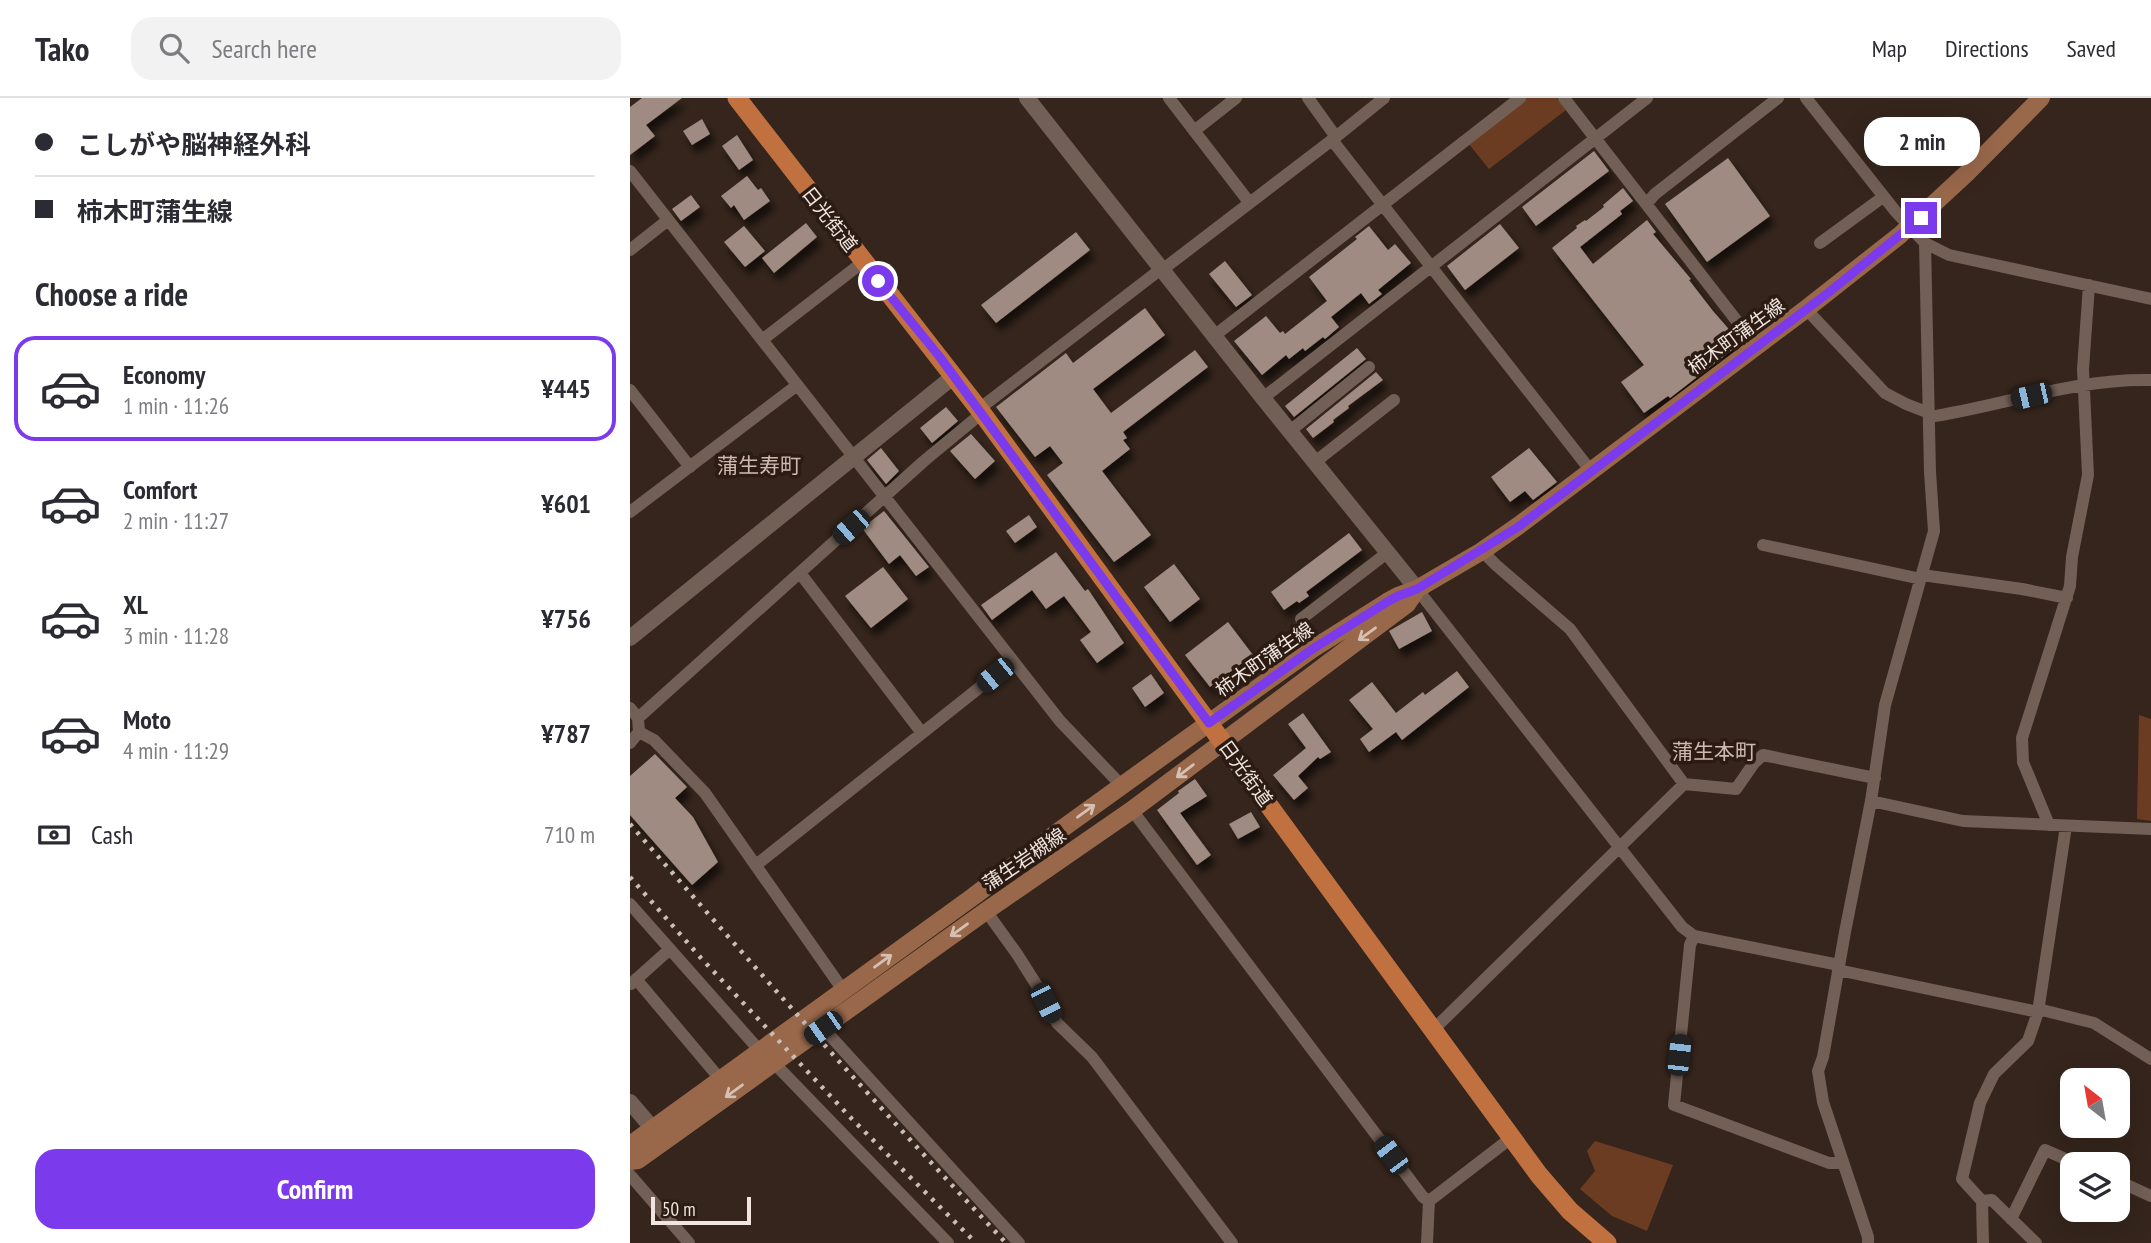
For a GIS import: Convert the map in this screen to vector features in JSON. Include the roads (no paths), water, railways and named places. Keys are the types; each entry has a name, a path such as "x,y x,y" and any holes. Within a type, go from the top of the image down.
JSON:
{"main road":[{"name":"日光街道","path":"737,98 954,376 1511,1138 1555,1195 1607,1243"},
{"name":"柿木町蒲生線","path":"1209,723 1311,650 1398,596 1425,584 1482,551 1518,527 1757,347 1910,227 1968,173 2041,98"},
{"name":"蒲生岩槻線","path":"630,1145 721,1080 823,1028 1132,810 1407,604 1425,584"},
{"name":"蒲生岩槻線","path":"630,1161 638,1160 767,1057 844,990 1209,723"}],"street":[{"path":"1027,98 1387,553 1425,584 1682,927 1694,936 2094,1023 2151,1059"},
{"path":"1168,98 1249,202"},
{"path":"1194,131 1236,98"},
{"path":"1308,98 1382,206 1432,266 1591,471"},
{"path":"639,733 634,713 800,573 980,411 1384,98"},
{"path":"1214,336 1520,98"},
{"path":"1564,98 1757,347"},
{"path":"1263,398 1647,98"},
{"path":"1647,203 1779,98"},
{"path":"1806,98 1884,197 1925,243 1949,255 2151,299"},
{"path":"630,171 1060,721 1122,786"},
{"path":"1820,243 1884,197"},
{"path":"630,250 668,220"},
{"path":"1868,1243 1823,1102 1818,1071 1823,1057 1871,801 1887,696 1934,531 1925,243"},
{"path":"762,340 863,262"},
{"path":"2049,825 2023,762 2022,738 2067,598 2088,475 2083,384 2089,285"},
{"path":"1806,309 1885,393 1929,415 1952,414 2083,384 2151,380"},
{"path":"1290,431 1369,367"},
{"path":"630,638 954,376"},
{"path":"630,512 796,386"},
{"path":"630,390 690,467"},
{"path":"1315,462 1394,400"},
{"path":"1763,545 1921,577 2022,589 2067,598"},
{"path":"1482,551 1570,629 1685,783 1736,789 1763,755 1875,778"},
{"path":"1301,619 1387,553"},
{"path":"800,573 922,733"},
{"path":"756,865 1013,661"},
{"path":"630,743 639,733"},
{"path":"639,733 654,740 705,793 844,990"},
{"path":"1432,1031 1685,783"},
{"path":"1871,801 1963,821 2151,830"},
{"path":"1132,810 1429,1201 1427,1243"},
{"path":"1983,1243 1982,1200 1962,1179 1980,1102 1994,1074 2028,1041 2038,1010 2066,826"},
{"path":"630,904 767,1057 948,1243"},
{"path":"986,911 1037,984 1056,1023 1092,1057 1232,1243"},
{"path":"1694,936 1690,945 1674,1105 1829,1163 1843,1163"},
{"path":"670,950 633,982 721,1080"},
{"path":"823,1028 1019,1243"},
{"path":"630,1102 653,1129"},
{"path":"1429,1201 1511,1138"},
{"path":"2011,1219 2045,1150 2060,1157"},
{"path":"630,1175 689,1243"},
{"path":"2130,1186 2151,1196"},
{"path":"1982,1200 1992,1200 2036,1243"}],"railway":[{"path":"630,824 910,1140 1006,1243"},
{"path":"630,877 701,958 852,1119 976,1243"}],"district":[{"name":"蒲生寿町","path":"759,466"},
{"name":"蒲生本町","path":"1714,752"}]}
